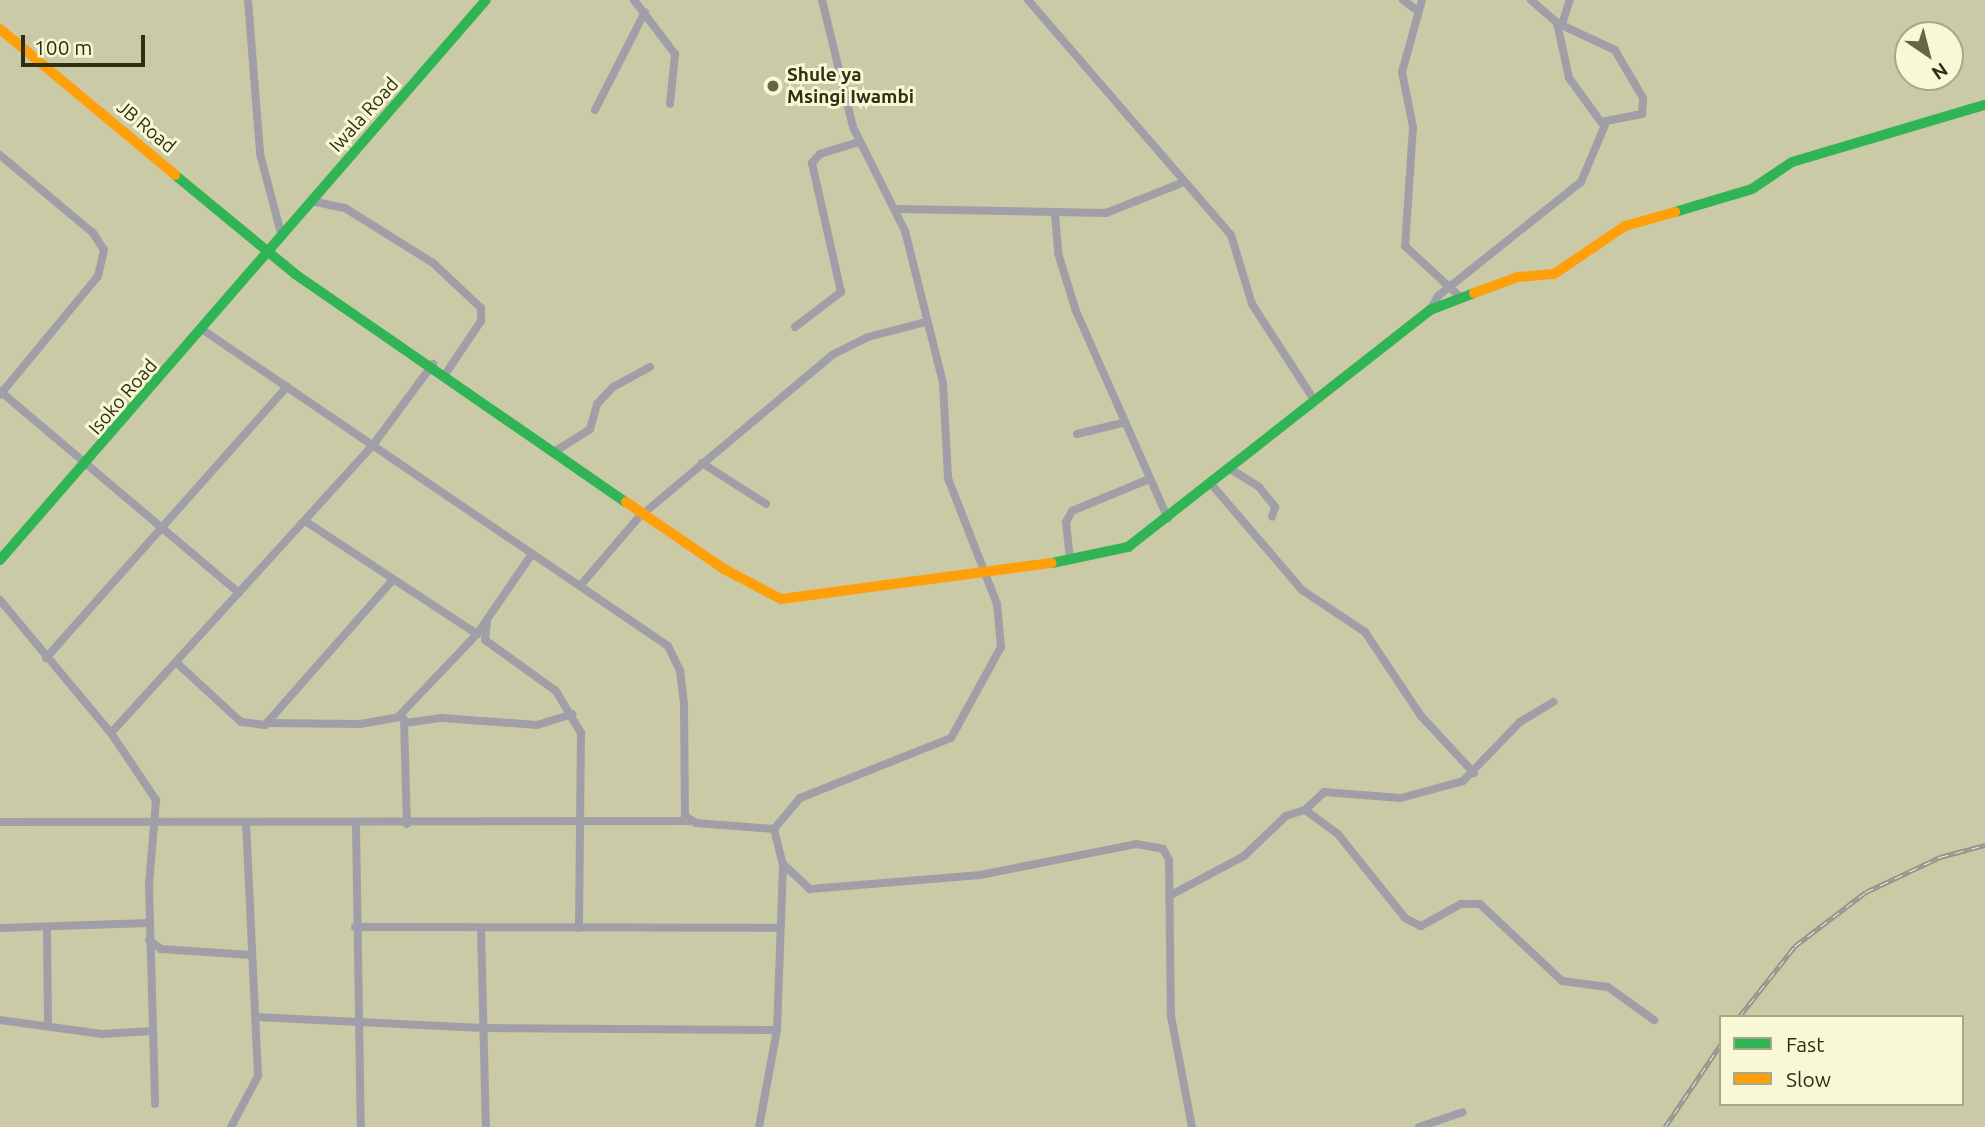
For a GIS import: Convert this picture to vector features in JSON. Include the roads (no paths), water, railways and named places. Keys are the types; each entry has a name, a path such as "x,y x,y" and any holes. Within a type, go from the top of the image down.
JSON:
{"street":[{"path":"248,0 260,154 281,233"},
{"name":"Iwala Road","path":"269,254 281,233 486,0"},
{"path":"635,0 675,54 670,104"},
{"path":"774,829 800,798 942,743 959,730 1001,654 999,611 948,478 943,383 898,209 859,142 822,0"},
{"path":"1028,0 1231,235 1252,304 1314,400"},
{"path":"1403,0 1418,11"},
{"path":"1422,0 1402,72 1413,136 1405,246 1456,292 1581,182 1605,125"},
{"path":"1531,0 1559,23 1615,50 1643,98 1642,114 1605,125"},
{"path":"1570,0 1559,23 1569,78 1605,125"},
{"path":"595,110 645,12"},
{"name":"JB Road","path":"0,29 269,254 645,512 778,599 1070,560 1128,547 1232,470 1314,400 1456,292 1518,277 1554,274 1635,221 1752,189 1801,159 1985,105"},
{"path":"795,327 841,292 812,163 820,154 859,142"},
{"path":"0,155 93,233 104,250 93,283 1,393 168,527 239,593"},
{"path":"898,209 1055,215 1116,212 1184,181"},
{"path":"311,201 345,208 433,263 481,308 481,321 446,373"},
{"path":"1055,215 1064,276 1122,423 1168,519"},
{"name":"Isoko Road","path":"0,560 90,462 269,254"},
{"path":"580,586 645,512 832,355 868,337 926,322"},
{"path":"203,330 580,586 675,656 688,821"},
{"path":"111,733 179,666 239,593 373,445 433,365"},
{"path":"557,450 590,429 597,404 613,387 650,367"},
{"path":"46,658 168,527 287,387"},
{"path":"1077,434 1122,423"},
{"path":"702,463 766,504"},
{"path":"1232,470 1259,487 1275,507 1272,517"},
{"path":"1070,560 1066,522 1072,511 1147,480"},
{"path":"1212,485 1301,590 1365,632 1421,716 1474,773"},
{"path":"305,521 391,582 477,634"},
{"path":"179,666 241,722 373,723 403,713 487,622 533,554"},
{"path":"267,723 294,685 391,582"},
{"path":"0,600 111,733 150,785 158,809 154,820 149,923 155,1104"},
{"path":"487,622 488,643 556,691 583,738 579,928"},
{"path":"1169,895 1254,850 1286,816 1305,810 1324,792 1401,798 1457,784 1474,773 1520,722 1553,702"},
{"path":"403,713 407,824"},
{"path":"405,723 442,718 537,724 572,715"},
{"path":"1305,810 1337,833 1405,918 1421,926 1461,904 1480,904 1562,981 1608,987 1654,1020"},
{"path":"0,822 154,820 246,824 583,824 688,821 774,829"},
{"path":"230,1127 258,1076 246,824"},
{"path":"356,824 355,1022 361,1127"},
{"path":"759,1127 777,1030 783,864 774,829"},
{"path":"783,864 803,884 829,890 1015,870 1154,843 1169,860 1171,1016 1192,1127"},
{"path":"0,928 149,923"},
{"path":"355,927 779,928"},
{"path":"47,928 48,1025"},
{"path":"481,928 486,1127"},
{"path":"149,940 161,948 251,955"},
{"path":"256,1017 483,1028 777,1030"},
{"path":"0,1020 102,1034 152,1031"},
{"path":"1419,1127 1463,1112"}],"railway":[{"path":"1741,1015 1795,946 1866,892 1940,857 1985,845"},
{"path":"1665,1127 1719,1047"}],"place":[{"name":"Shule ya Msingi Iwambi","path":"773,86"}]}
